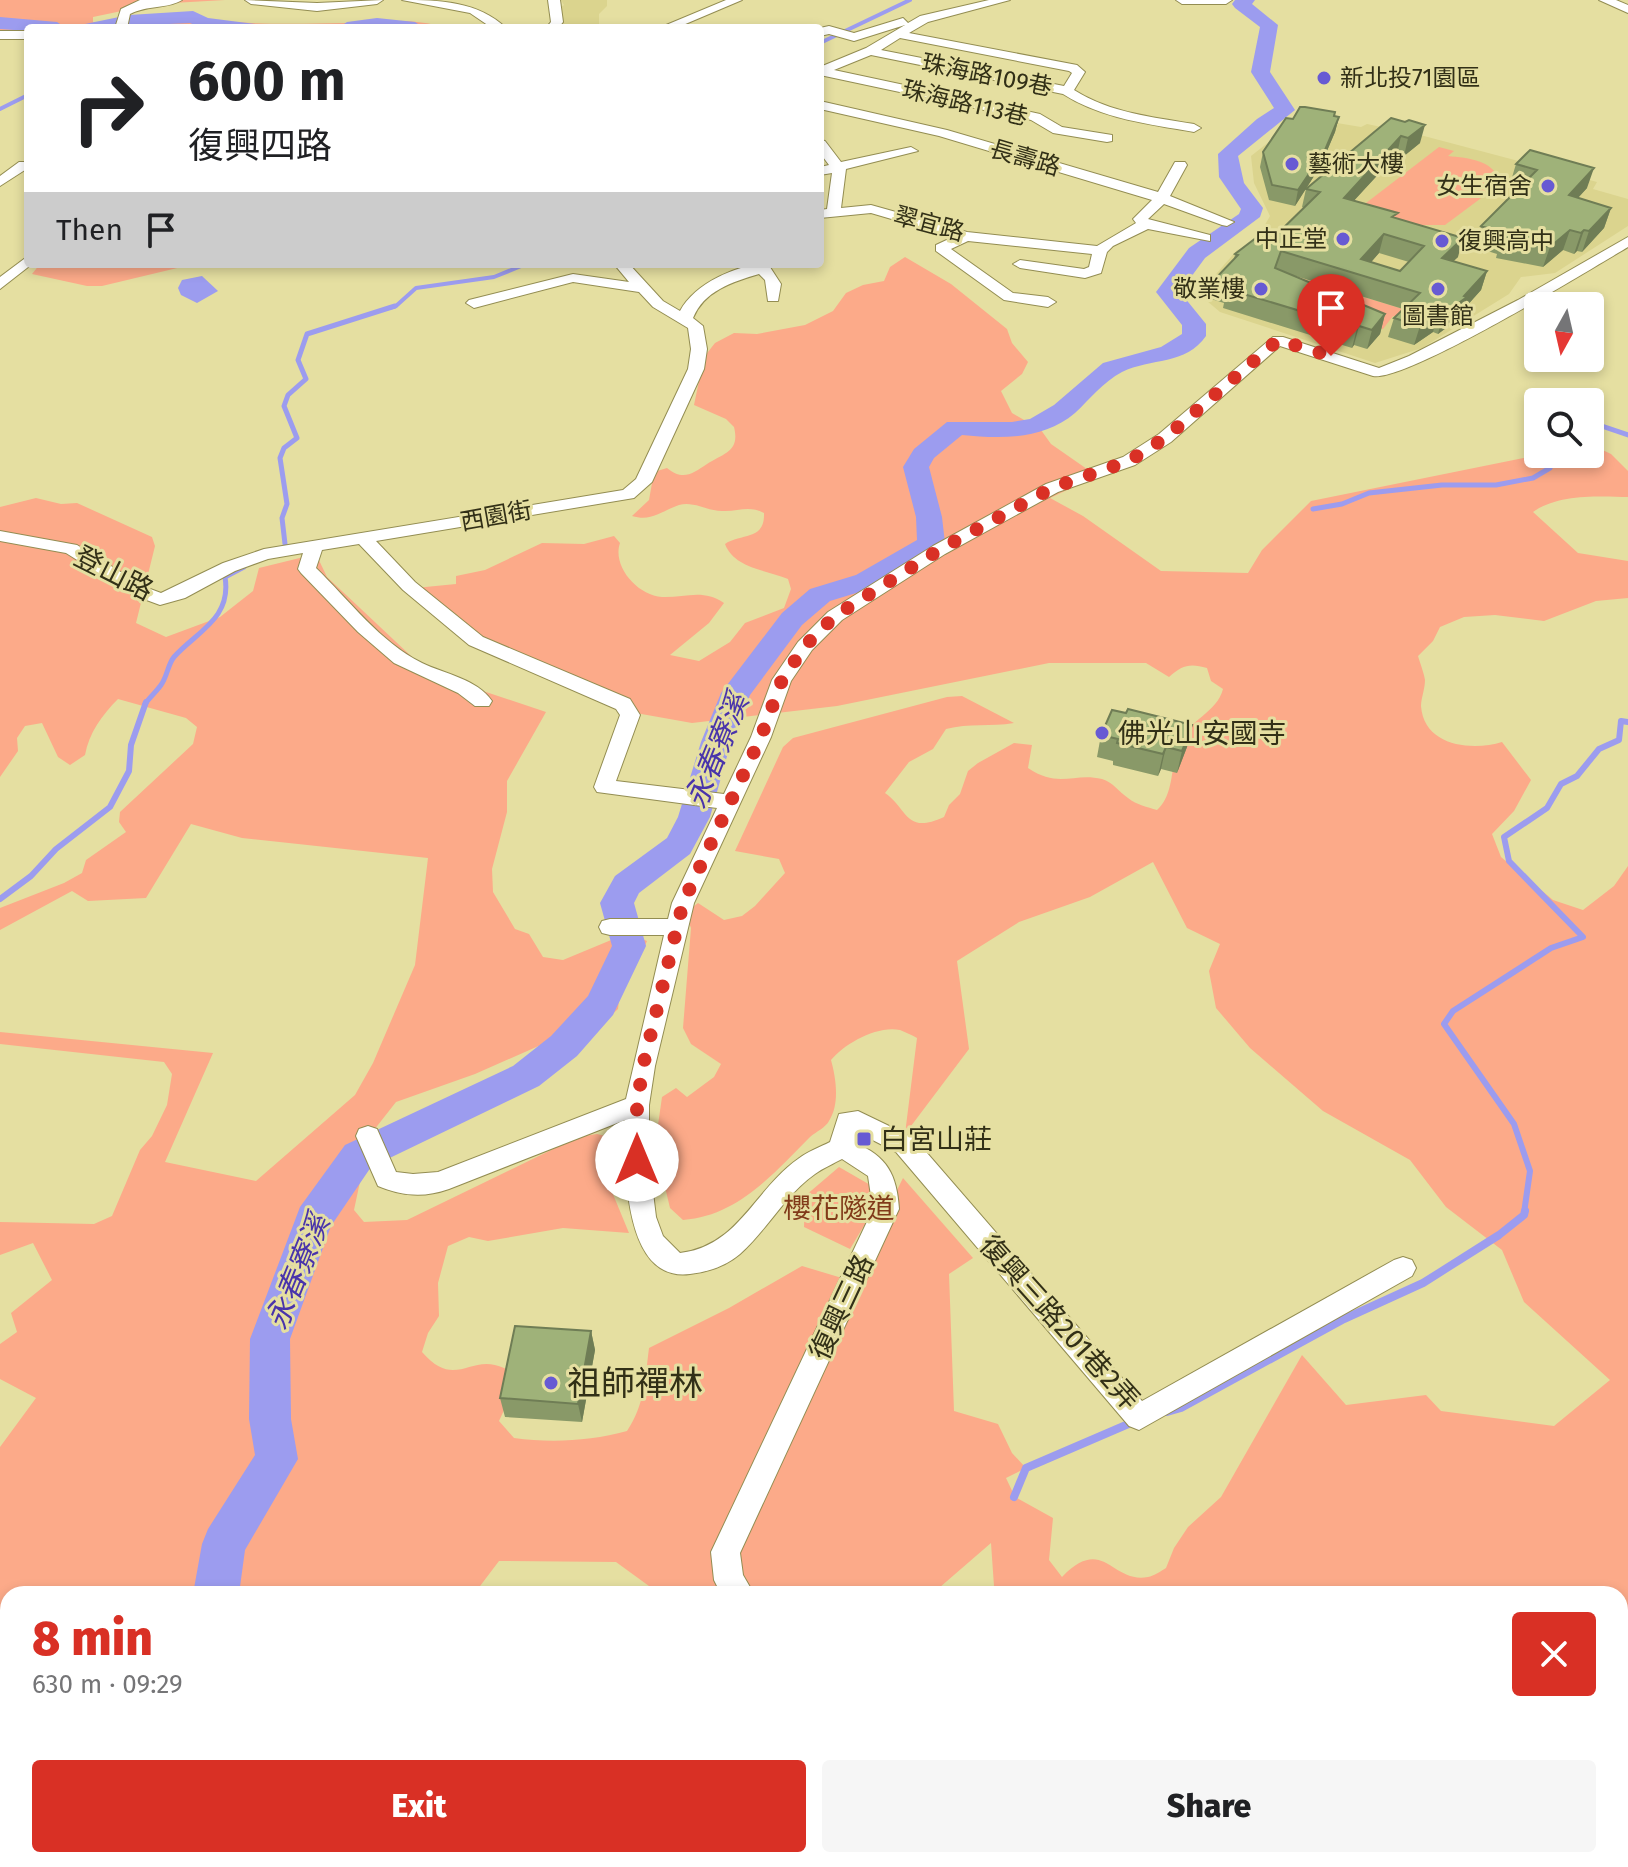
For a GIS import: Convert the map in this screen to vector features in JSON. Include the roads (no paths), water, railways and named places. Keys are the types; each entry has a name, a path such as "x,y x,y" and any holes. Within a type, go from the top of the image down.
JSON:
{"street":[{"path":"122,23 125,12 142,3 176,0"},
{"path":"251,0 317,7 377,0"},
{"path":"408,0 473,10 494,24"},
{"path":"554,0 555,24"},
{"path":"675,24 736,0 742,3 701,24"},
{"path":"824,32 834,31 852,37 889,24 1004,0"},
{"path":"1182,0 1226,0"},
{"path":"1605,0 1628,9"},
{"path":"824,70 870,51 924,19"},
{"path":"896,34 1073,68 1079,72 1067,91"},
{"path":"0,35 24,35"},
{"name":"珠海路109巷","path":"870,51 1067,91 1078,100 1129,116 1194,128"},
{"name":"珠海路113巷","path":"824,72 1035,117 1058,130 1107,138"},
{"name":"長壽路","path":"824,106 942,133 1162,198 1227,222"},
{"path":"831,121 854,114"},
{"path":"1090,155 1129,116"},
{"path":"824,149 839,169"},
{"path":"824,171 911,151"},
{"path":"1180,165 1162,198 1140,219 1146,224 1205,238"},
{"path":"0,182 24,167"},
{"name":"翠宜路","path":"839,169 827,213 871,209 966,236 1100,251"},
{"path":"1020,264 1085,274 1096,270 1100,251 1121,235 1146,224"},
{"path":"966,236 941,248 1009,297 1048,302"},
{"path":"841,1148 805,1167 730,1247 706,1261 675,1265 653,1243 643,1217 637,1160 637,1105 675,927 782,680 805,646 835,616 939,550 1052,488 1129,461 1165,438 1278,340 1379,373 1415,359 1523,303 1628,241"},
{"path":"0,285 24,264"},
{"path":"624,268 658,304 685,318 688,307 697,297 755,268"},
{"path":"762,268 772,277 775,288 773,298"},
{"path":"474,303 573,278 642,288"},
{"name":"西園街","path":"315,544 364,539 628,494 643,482 696,369 699,349 695,326 685,318"},
{"name":"登山路","path":"0,536 71,549 139,591 160,599 179,594 229,567 264,554 315,544"},
{"path":"364,539 409,586 476,641 566,677 615,699 628,709 630,715 604,787 731,802"},
{"path":"315,544 307,569 398,657 422,672 470,688 482,701"},
{"path":"610,927 675,927"},
{"path":"368,1136 387,1179 418,1187 440,1182 637,1105"},
{"name":"復興三路201巷2弄","path":"841,1148 848,1121 858,1121 905,1145 1139,1417 1403,1268"},
{"name":"復興三路","path":"733,1586 729,1580 725,1552 886,1209 882,1172 866,1157 841,1148"}],"water":[{"path":"202,276 218,291 197,303 181,295 178,288 182,280"}],"waterway":[{"path":"824,41 910,0"},
{"name":"永春寮溪","path":"217,1586 224,1544 277,1459 270,1419 270,1339 314,1219 358,1156 526,1076 564,1046 601,1005 629,946 617,903 627,885 679,846 694,817 716,742 736,693 792,619 820,595 866,581 905,561 931,543 929,517 916,467 923,454 956,427 1012,429 1039,424 1063,410 1112,368 1178,349 1194,336 1194,324 1168,292 1197,253 1249,217 1252,208 1233,183 1228,170 1228,154 1264,123 1285,110 1264,82 1261,72 1269,25 1241,4 1246,0"},
{"path":"113,24 193,17 212,24"},
{"path":"0,23 24,25"},
{"path":"0,109 24,97"},
{"path":"389,308 396,306 416,288 494,277 516,268"},
{"path":"285,544 282,518 287,504 280,458 284,448 297,438 284,406 288,395 306,379 298,360 307,334 395,306"},
{"path":"1604,427 1628,435"},
{"path":"1313,509 1342,504 1369,493 1442,485 1496,485 1533,478 1550,468"},
{"path":"146,703 163,682 174,657 218,614 226,591 225,577 244,567"},
{"path":"0,899 31,876 56,849 110,807 129,771 131,745 146,703"},
{"path":"1524,1213 1530,1171 1514,1124 1444,1024 1453,1011 1551,948 1583,937 1509,861 1504,837 1547,808 1561,784 1577,776 1599,749 1619,740 1621,721 1628,722"},
{"path":"1167,1412 1181,1408 1344,1319 1423,1283 1499,1235 1525,1211"},
{"path":"1014,1497 1026,1468 1133,1422"}],"place":[{"name":"新北投71園區","path":"1324,78"},
{"name":"藝術大樓","path":"1292,164"},
{"name":"女生宿舍","path":"1548,186"},
{"name":"中正堂","path":"1343,239"},
{"name":"復興高中","path":"1442,241"},
{"name":"敬業樓","path":"1261,289"},
{"name":"圖書館","path":"1438,289"},
{"name":"佛光山安國寺","path":"1102,733"},
{"name":"白宮山莊","path":"864,1139"},
{"name":"祖師禪林","path":"551,1383"}],"park label":[{"name":"櫻花隧道","path":"839,1208"}]}
